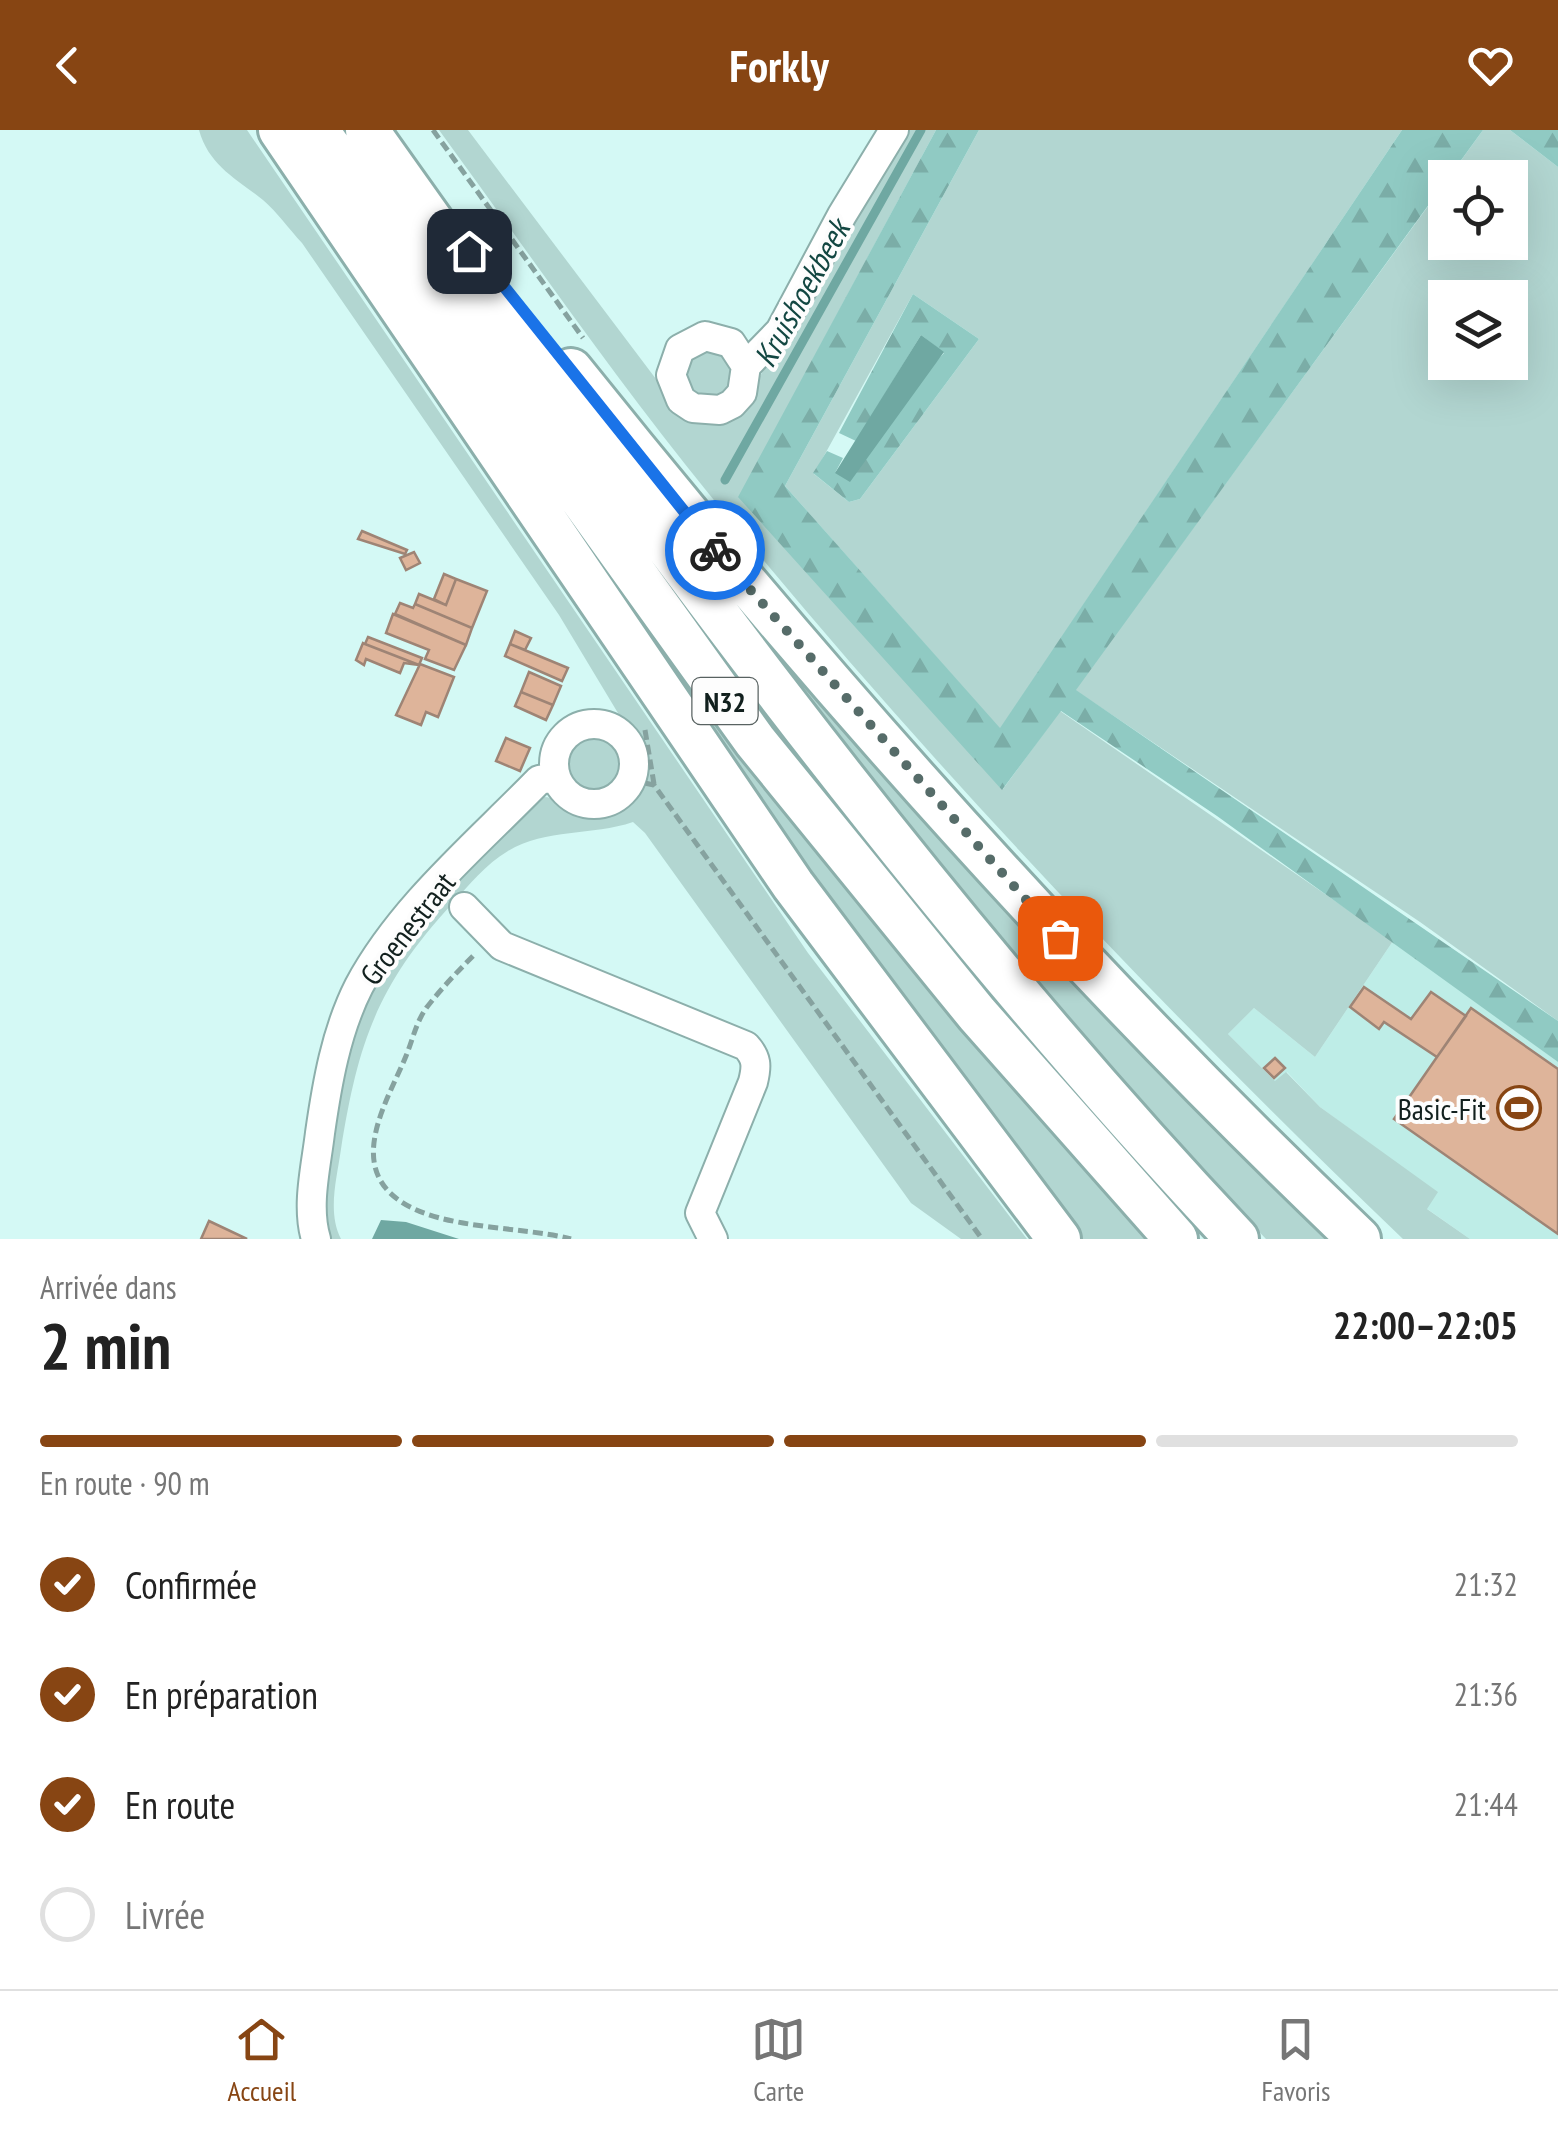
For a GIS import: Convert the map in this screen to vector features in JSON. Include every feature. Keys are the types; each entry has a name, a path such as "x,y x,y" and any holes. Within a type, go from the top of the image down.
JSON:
{"highway":[{"path":"280,130 793,885 1059,1239"},
{"name":"N32","path":"317,130 754,741 977,1014 1176,1239"},
{"name":"N32","path":"367,130 791,715 1011,986 1237,1239"},
{"path":"421,206 494,274 720,556 963,833 1241,1126 1359,1239"}],"street":[{"path":"746,366 780,332 842,214 894,130"},
{"path":"596,724 624,737 632,750 632,780 620,796 602,804 582,803 565,793 555,776 558,746 567,734 596,724"},
{"name":"Groenestraat","path":"316,1239 314,1182 325,1102 345,1020 359,987 383,947 425,898 540,780 555,776"},
{"path":"464,907 502,946 746,1046 753,1054 757,1067 753,1082 700,1213 713,1239"}],"path":[{"path":"632,780 654,785 982,1239"},
{"path":"494,937 433,1000 414,1032 381,1110 374,1141 375,1169 398,1200 424,1213 571,1239"}],"shaded area":[{"path":"199,130 247,130 808,953 1027,1239 961,1239 911,1203 645,833 633,822 553,835 508,851 471,882 406,961 375,1016 364,1046 336,1183 335,1218 341,1239 325,1239 319,1223 339,1058 388,951 540,797 555,799 577,810 598,812 616,805 642,775 636,743 559,615 302,243 268,205 217,162"},
{"path":"439,130 468,130 659,383 671,407 746,401 900,130 936,130 739,497 1003,789 1060,711 1393,941 1315,1057 1254,1008 1228,1034 1275,1081 1286,1072 1320,1107 1438,1192 1427,1209 1470,1239 1403,1239 1221,1061 1044,877 873,689 709,494 605,360"},
{"path":"979,130 1402,130 1000,729 785,486","holes":["913,294 979,339 860,499 849,502 814,474"]},
{"path":"1483,130 1510,130 1558,167 1558,1021 1420,922 1075,690 1428,206 1428,260 1528,260 1528,160 1461,160"},
{"path":"696,348 730,353 738,387 700,405 679,369"},
{"path":"700,549 1342,1239 1266,1239 1059,1008 927,850 734,608"},
{"path":"628,603 880,928 1148,1239 1076,1239 937,1062 619,609"},
{"path":"594,736 614,744 622,764 614,784 594,792 574,784 566,764 574,744"},
{"path":"1393,941 1558,1062 1558,1239 1470,1239 1426,1208 1437,1193 1320,1107 1287,1072 1276,1082 1228,1034 1254,1008 1315,1057"}],"green space":[{"path":"936,130 979,130 785,486 1000,728 1402,130 1483,130 1461,160 1428,160 1428,206 1076,690 1558,1021 1558,1062 1217,816 1061,711 1002,790 738,497"},
{"path":"1510,130 1558,130 1558,167"},
{"path":"913,294 979,339 860,499 849,502 813,473 827,451 843,458 835,473 944,353 921,335 856,441 839,433"}],"water":[{"path":"921,335 944,352 850,482 835,473"},
{"path":"381,1220 406,1222 459,1239 372,1239"}],"building":[{"path":"362,531 407,550 405,554 358,539"},
{"path":"414,552 420,563 406,570 400,558"},
{"path":"444,574 456,579 446,605 434,599"},
{"path":"456,579 487,591 472,628 415,604 419,594 446,605"},
{"path":"400,603 413,608 415,604 472,628 466,645 395,614"},
{"path":"393,614 466,645 454,670 425,659 429,650 386,633"},
{"path":"515,631 531,638 525,650 510,644"},
{"path":"368,637 422,658 419,665 365,644"},
{"path":"363,643 419,665 404,663 400,673 366,659 364,665 356,660"},
{"path":"510,644 568,668 562,681 505,656"},
{"path":"420,664 454,677 438,717 426,712 421,725 396,715"},
{"path":"529,672 561,686 553,705 521,692"},
{"path":"521,692 553,705 546,720 515,706"},
{"path":"506,738 530,748 520,771 496,761"},
{"path":"1364,987 1411,1019 1431,992 1466,1016 1437,1057 1384,1022 1379,1029 1350,1007"},
{"path":"1471,1008 1558,1069 1558,1234 1394,1119"},
{"path":"1275,1058 1285,1068 1274,1078 1264,1068"},
{"path":"209,1221 247,1239 201,1239"}],"waterway":[{"name":"Kruishoekbeek","path":"725,480 921,130"}],"way so far":[{"path":"715,550 1060,938"}],"place":[{"name":"Basic-Fit","path":"1519,1108"}],"route":[{"path":"469,251 494,274 715,550"}]}
